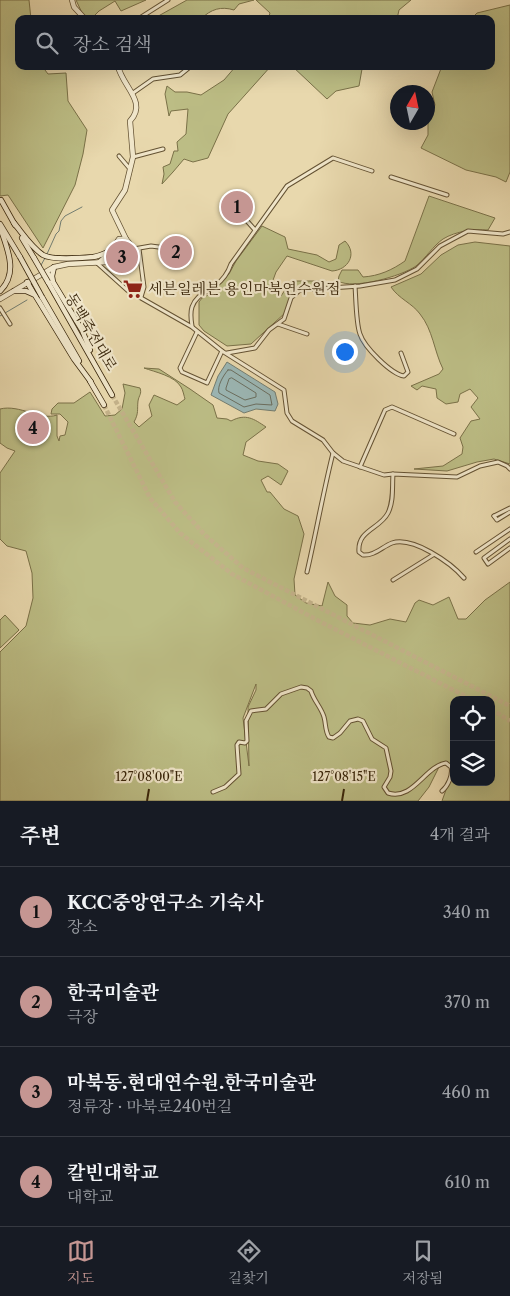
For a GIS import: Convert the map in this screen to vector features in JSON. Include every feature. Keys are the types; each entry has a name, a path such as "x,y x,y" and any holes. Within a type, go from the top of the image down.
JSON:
{"main road":[{"path":"72,0 74,7 81,15"},
{"path":"0,299 54,267 68,264 107,262 126,251 130,244 112,210 125,190 133,157 130,121 138,109 136,100 122,78 119,70"},
{"path":"1,200 34,258 51,282"},
{"path":"14,223 29,243 43,255 51,258 93,257 115,248"},
{"path":"0,225 9,254 10,269 7,282 0,290"},
{"name":"동백죽전대로","path":"0,225 104,405"},
{"path":"97,263 115,248 120,240 126,239"},
{"path":"115,248 126,251"},
{"path":"51,282 54,267"},
{"path":"46,272 51,282"},
{"path":"27,282 90,382"},
{"name":"동백죽전대로","path":"51,282 112,395"},
{"path":"14,291 26,290 35,295"}],"street":[{"path":"144,15 168,0"},
{"path":"133,94 153,79 180,75 186,70"},
{"path":"133,157 163,149"},
{"path":"119,156 130,169"},
{"path":"192,327 191,313 196,300 202,293 216,286 225,277 231,264 287,186 328,159 333,158 372,171"},
{"path":"391,177 448,195"},
{"path":"247,221 255,230"},
{"path":"224,352 255,348 269,330 284,319 291,298 300,290 355,286 395,280 417,269 440,246 468,231 503,234 510,232"},
{"path":"126,251 151,246 166,248"},
{"path":"139,249 144,287 141,298"},
{"path":"97,263 127,290 192,327 224,352 284,390 287,413 292,421 323,440 333,453 343,461 384,475 457,477 480,466 498,462 510,469"},
{"path":"355,286 360,334 383,364 404,376 408,372 401,353"},
{"path":"1,310 10,324"},
{"path":"278,324 307,334"},
{"path":"197,332 180,368 182,372 207,383 224,352"},
{"path":"360,467 385,410 389,408 416,417 454,434"},
{"path":"307,572 320,504 333,453"},
{"path":"393,474 392,504 383,519 361,538 359,552 368,556 390,544 401,542 419,546 457,570 464,578"},
{"path":"510,508 494,516 497,520 510,512"},
{"path":"476,552 510,529"},
{"path":"510,539 484,558 488,564 510,548"},
{"path":"393,580 433,555"},
{"path":"213,792 225,787 239,774 237,745 239,742 245,743 247,741 246,721 251,711 266,709 279,695 303,687 311,691 324,716 329,737 334,738 350,720 358,719 363,721 375,742 386,748 391,771 384,787 388,793 396,795 413,788 437,766 446,763 452,767 452,773 446,788 442,792"}],"green space":[{"path":"0,0 29,0 31,15 15,15 15,70 45,70 48,74 66,73 68,101 87,130 75,185 43,248 8,195 0,196"},
{"path":"76,0 146,0 121,11 115,1 95,15 83,15"},
{"path":"187,0 254,0 239,4 234,10 216,9 206,15 160,15"},
{"path":"256,0 411,0 399,10 398,15 269,15 270,13"},
{"path":"510,5 510,172 506,182 496,177 466,170 421,148 428,135 428,130 435,130 435,85 440,70 495,70 495,15 475,15"},
{"path":"233,70 267,70 228,114 208,158 193,162 184,159 162,184 163,167 170,164 174,151 178,151 177,142 186,134 188,109 171,111 169,116 165,94 167,86 175,92 201,95 224,80"},
{"path":"296,70 362,70 359,86 336,91 327,99"},
{"path":"429,196 495,218 488,230 465,231 443,239 416,266 400,274 366,283 355,284 338,281 342,270 358,270 363,277 385,272 405,261"},
{"path":"262,226 285,237 288,249 317,255 329,262 336,259 339,245 345,241 351,251 351,256 343,268 332,271 287,256 276,272 269,291 281,296 291,281 322,281 323,283 321,285 296,287 285,313 251,344 227,346 204,331 199,325 199,302 210,294 229,274 236,261"},
{"path":"475,242 510,246 510,464 494,459 447,471 414,469 443,466 462,454 463,447 460,438 471,421 480,419 471,407 478,398 470,389 460,394 458,402 446,404 437,398 436,389 422,386 417,390 411,386 439,374 443,369 424,320 417,310 391,287 421,274 441,255 458,245"},
{"path":"144,368 159,369 190,389 213,405 217,418 231,421 246,417 266,427 246,442 243,455 258,461 278,464 288,471 281,485 268,476 261,480 267,492 270,492 284,509 298,516 304,534 294,579 295,595 306,603 322,606 328,582 335,596 347,605 347,616 353,623 370,625 390,619 406,622 415,603 419,600 433,605 449,597 458,619 466,619 485,600 510,582 510,801 442,801 450,779 450,786 495,786 495,696 450,696 450,768 449,765 440,765 429,787 418,801 0,801 0,652 26,626 33,598 32,573 26,551 7,546 0,539 0,473 15,451 0,443 0,409 15,409 44,416 57,415 57,436 59,441 60,436 65,435 68,422 60,414 51,414 52,409 58,403 74,403 90,392 105,416 115,415 122,409 125,393 123,384 140,388 141,392 134,422 139,427 152,416 149,405 154,395 177,405 185,399 178,383 164,375","holes":["256,684 256,690 248,707 249,766 243,718"]},
{"path":"5,615 19,630 0,648 0,620"}],"water":[{"path":"227,362 275,392 278,404 275,411 256,409 244,413 211,395 218,376"}],"waterway":[{"path":"47,254 59,231 61,221 65,216 82,207"},
{"path":"40,267 45,258"},
{"path":"0,316 27,300"}],"tunnel":[{"path":"112,395 175,502 205,535 243,568 510,706"},
{"path":"104,405 150,498 180,533 232,574 465,696"},
{"path":"495,712 510,721"}],"place":[{"name":"KCC중앙연구소 기숙사","path":"237,207"},
{"name":"한국미술관","path":"176,252"},
{"name":"마북동.현대연수원.한국미술관","path":"122,257"},
{"name":"세븐일레븐 용인마북연수원점","path":"133,289"},
{"name":"칼빈대학교","path":"33,428"}]}
